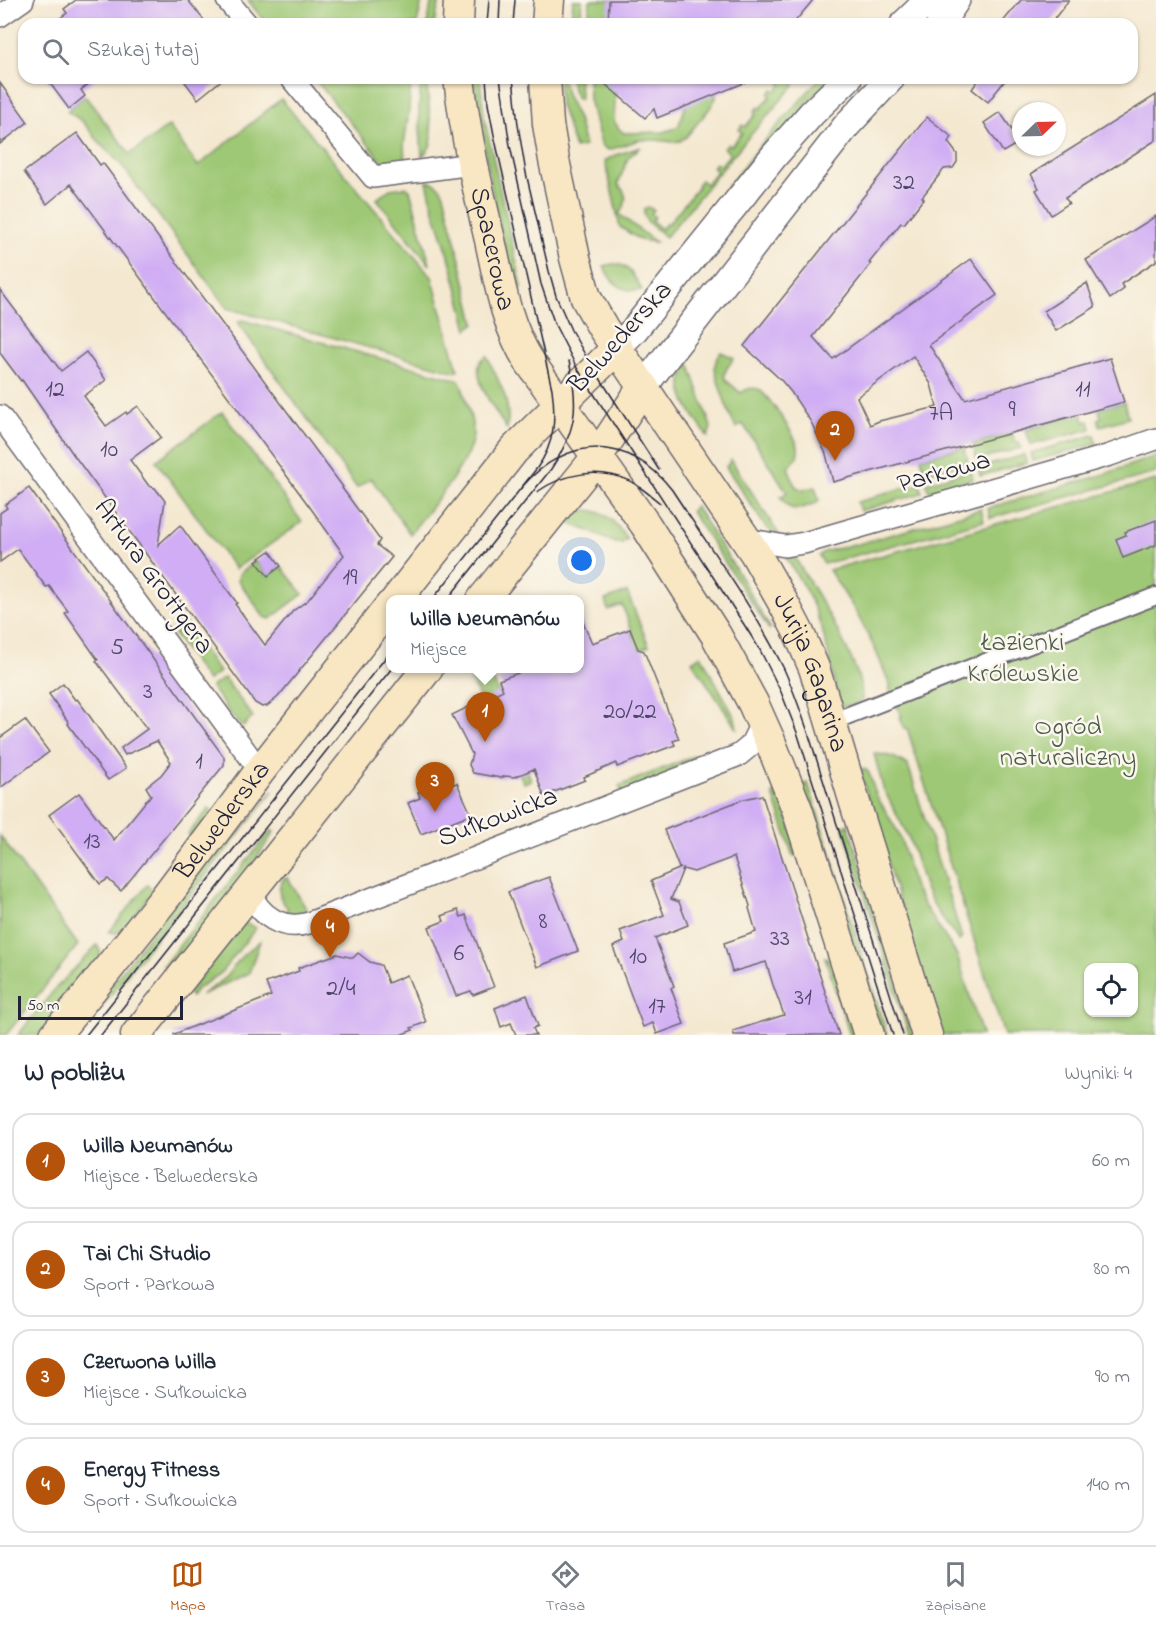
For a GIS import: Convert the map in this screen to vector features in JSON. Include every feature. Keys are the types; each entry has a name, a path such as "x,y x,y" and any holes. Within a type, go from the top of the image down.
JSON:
{"main road":[{"path":"458,18 459,0"},
{"path":"548,18 549,0"},
{"name":"Spacerowa","path":"460,84 472,164 501,290 513,329 523,352 560,405"},
{"path":"545,84 548,124 554,160 582,287 597,318 617,348"},
{"name":"Jurija Gagarina","path":"617,348 745,539 798,631 814,668 927,1035"},
{"name":"Belwederska","path":"400,595 514,450 617,348"},
{"name":"Belwederska","path":"486,595 597,457 643,387"},
{"path":"560,405 645,524 703,614 736,670 762,722 797,808 869,1035"},
{"name":"Belwederska","path":"55,1035 164,899 260,771 386,611"},
{"path":"136,1035 425,673"}],"street":[{"path":"0,16 23,0"},
{"path":"227,0 242,18"},
{"path":"910,18 929,0"},
{"path":"944,18 956,0"},
{"path":"296,84 373,177 472,164"},
{"name":"Belwederska","path":"617,348 782,146 842,84"},
{"name":"Belwederska","path":"643,387 855,114 885,84"},
{"name":"Artura Grottgera","path":"0,416 260,771"},
{"name":"Parkowa","path":"745,539 785,546 800,544 1110,455 1156,439"},
{"path":"831,722 1156,596"},
{"name":"Sułkowicka","path":"250,892 258,907 272,918 295,926 309,923 739,755 750,746 762,722"}],"green space":[{"path":"248,0 422,0 418,18 262,18"},
{"path":"432,0 440,0 436,18 428,18"},
{"path":"573,0 582,0 580,18 572,18"},
{"path":"590,0 615,0 614,18 588,18"},
{"path":"319,84 411,84 404,145 405,164 386,166"},
{"path":"421,84 427,84 432,138 430,147 422,157 419,112"},
{"path":"474,84 481,84 484,117 522,287 515,292 492,190"},
{"path":"558,84 564,84 578,119 585,146 575,148 560,105"},
{"path":"571,84 579,84 580,99 577,99"},
{"path":"588,84 616,84 614,121 619,129 624,133 663,132 679,125 687,102 716,92 716,98 710,108 680,141 639,140 609,150 602,147 589,99"},
{"path":"782,84 795,84 666,237 645,218 644,209 648,207 654,210 651,214 655,217 652,221 662,229 666,223 668,224 698,187 701,180 706,184 717,171 712,167 716,163 720,166 730,154 724,148 728,144 731,146 742,133 739,130 742,125 745,127 756,114 754,112 758,107 760,109 771,96 769,94 773,89 776,91"},
{"path":"815,84 824,84 712,213 725,190 758,148"},
{"path":"85,96 130,154 169,126 198,166 281,99 432,277 458,370 456,372 227,308 120,163 103,147 83,122 67,111"},
{"path":"641,147 628,158 618,184 624,191 626,199 619,214 655,242 640,240 620,227 605,161"},
{"path":"427,181 438,185 444,194 475,323 468,329 449,256 434,211"},
{"path":"407,187 410,190 430,265 377,199 390,189"},
{"path":"612,264 627,268 642,290 629,290 618,286 604,266"},
{"path":"242,320 458,380 461,383 472,420 471,444 458,471 410,534 371,478 357,488 238,323"},
{"path":"721,352 734,358 724,374 727,380 741,393 754,388 762,392 787,425 798,447 796,458 788,467 795,486 802,490 815,487 819,500 817,503 796,509 789,507 781,497 787,492 743,424 736,428 723,397 715,366"},
{"path":"487,356 506,400 507,429 487,397 480,378 478,370 480,363"},
{"path":"689,363 711,427 708,437 690,410 682,392 684,373"},
{"path":"1124,402 1128,418 1100,426 1099,409"},
{"path":"222,412 302,522 235,569 156,461"},
{"path":"1082,413 1084,422 1089,421 1091,429 1031,445 1026,430"},
{"path":"1012,433 1015,442 1019,442 1021,448 977,460 973,444"},
{"path":"1094,435 1097,444 1033,461 1031,453"},
{"path":"964,447 968,462 925,473 921,458"},
{"path":"1024,455 1027,463 980,476 978,468"},
{"path":"1156,456 1156,473 990,518 988,508 1102,475"},
{"path":"731,460 780,536 765,526 726,467"},
{"path":"971,470 973,479 929,491 926,483"},
{"name":"Łazienki Królewskie","path":"1156,480 1156,1035 1004,1035 907,728 904,728 900,717 902,716 892,697 890,685 856,612 829,570"},
{"path":"920,484 922,493 860,511 857,502"},
{"path":"695,506 740,576 769,629 691,511"},
{"path":"981,509 984,521 824,564 819,556 824,552"},
{"path":"587,510 601,513 611,519 627,539 622,543 615,543 573,525 565,518"},
{"path":"793,555 826,610 854,664 859,678 862,701 846,707 840,705 825,639 815,610 785,556"},
{"path":"256,561 268,576 281,566 303,594 270,619 264,617 238,580 239,574"},
{"path":"627,592 649,646 636,651 631,628 622,605 608,610 605,600"},
{"path":"184,622 219,672 207,681 172,631"},
{"path":"701,655 735,718 737,729 692,661"},
{"path":"492,673 500,673 492,676 531,780 524,783 482,697 480,698 471,681"},
{"path":"224,678 253,717 243,727 211,687"},
{"path":"874,753 893,757 908,765 962,938 959,941 937,911 925,889 909,838 883,788"},
{"path":"694,756 696,761 622,793 619,786"},
{"path":"859,768 869,773 876,795 898,832 913,885 957,955 982,1035 939,1035"},
{"path":"808,783 887,1035 882,1035 801,785"},
{"path":"273,791 79,1035 72,1035 233,828 239,832"},
{"path":"779,792 798,851 795,857 773,794"},
{"path":"209,808 213,812 194,839 188,834"},
{"path":"848,824 913,1035 909,1035 843,826"},
{"path":"271,830 274,832 237,886 166,969 163,966"},
{"path":"0,836 78,945 6,1035 0,1035"},
{"path":"284,878 288,878 310,915 284,914 288,908 280,897 280,886"},
{"path":"147,885 154,891 122,931 109,932"},
{"path":"244,922 256,928 220,974 198,988 191,997 188,993"},
{"path":"260,941 249,973 201,995 224,979 242,956"},
{"path":"97,945 101,958 39,1035 18,1035 55,989"},
{"path":"825,957 834,961 857,1035 850,1035"}],"building":[{"path":"76,0 188,0 202,18 60,18 67,13 64,9"},
{"path":"609,0 813,0 798,18 608,18"},
{"path":"1021,0 1069,0 1055,18 1006,18"},
{"path":"0,83 28,122 0,144"},
{"path":"50,84 89,84 81,90 85,96 69,109"},
{"path":"187,84 217,84 198,99"},
{"path":"605,84 742,84 657,118 654,109 645,118"},
{"path":"976,84 1002,84 988,102 972,89"},
{"path":"1156,95 1156,140 1065,198 1069,203 1051,215 1036,190 1039,188 1031,174 1059,156 1066,156 1066,152"},
{"path":"1000,112 1012,130 1012,147 1003,152 984,123"},
{"path":"927,117 952,137 948,142 957,154 957,162 953,168 944,169 904,224 901,223 813,337 833,359 971,259 997,295 929,345 965,399 1110,358 1124,402 833,482 826,454 811,422 781,380 744,346","holes":["913,356 931,384 937,407 870,425 857,397"]},
{"path":"77,133 100,165 103,163 343,487 380,540 377,545 392,557 278,697 267,706 262,707 255,703 73,454 22,380 0,353 0,290 61,371 86,352 106,380 84,396 106,426 138,406 161,437 130,460 149,486 155,488 165,501 158,545 180,525 265,645 293,611 308,600 344,555 71,184 47,204 24,172"},
{"path":"1156,216 1156,261 1121,284 1124,289 1110,299 1086,260"},
{"path":"1087,283 1095,307 1056,331 1044,311"},
{"path":"29,488 224,757 224,765 121,891 108,879 100,884 49,815 79,793 114,840 151,795 146,787 161,775 171,762 157,741 125,755 121,748 147,729 96,661 98,660 65,613 68,611 49,586 46,587 18,549 0,562 0,513 7,508 5,505"},
{"path":"1156,520 1156,545 1123,558 1116,539 1126,535 1125,532"},
{"path":"270,551 281,566 268,576 256,561"},
{"path":"584,625 592,643 630,629 638,649 644,651 679,739 673,741 675,745 617,767 616,763 584,777 585,780 544,796 534,769 514,777 501,778 473,773 469,765 472,754 452,715 503,690 499,680 518,673 584,673"},
{"path":"63,683 86,711 126,768 108,780 49,694"},
{"path":"25,720 49,752 0,788 0,738"},
{"path":"457,783 471,814 421,834 408,803 420,798 418,792 436,785 438,789"},
{"path":"762,795 839,1035 734,1035 733,1031 784,1015 766,962 732,972 724,943 756,932 734,857 694,872 683,869 671,899 679,902 688,925 655,938 674,986 671,988 684,1024 657,1034 653,1023 643,1027 613,947 624,942 620,931 664,915 651,881 681,868 679,868 664,830 744,799"},
{"path":"549,877 578,951 537,967 508,892"},
{"path":"458,910 461,917 466,915 494,987 473,995 471,991 456,996 429,927 444,921 442,916"},
{"path":"358,953 370,962 381,965 388,983 407,975 426,1022 400,1035 174,1035 271,996 266,983 299,971 298,968 337,954 353,958"},
{"path":"527,995 538,1026 533,1028 536,1035 516,1035 511,1023 501,1027 495,1008"}],"tram line":[{"path":"488,18 489,0"},
{"path":"499,18 500,0"},
{"path":"514,18 515,0"},
{"path":"436,595 537,468 548,449 554,421 552,389 494,135 486,84"},
{"path":"501,84 510,146 541,284 555,325 577,368 760,650 781,692 798,735 893,1035"},
{"path":"514,84 526,173 556,296 587,358 659,470"},
{"path":"451,595 560,455 574,417 574,391 569,361"},
{"path":"521,488 539,471 558,458 577,451 597,448 617,451 637,459 655,472 672,490 744,599 787,675 808,732 903,1035"},
{"path":"537,492 547,485 570,476 606,474 630,481 660,503"},
{"path":"86,1035 386,657"},
{"path":"101,1035 388,673"}],"place":[{"name":"Tai Chi Studio","path":"835,461"},
{"name":"Willa Neumanów","path":"485,742"},
{"name":"Czerwona Willa","path":"435,812"},
{"name":"Energy Fitness","path":"330,958"}],"park label":[{"name":"Ogród naturaliczny","path":"1068,742"}]}
